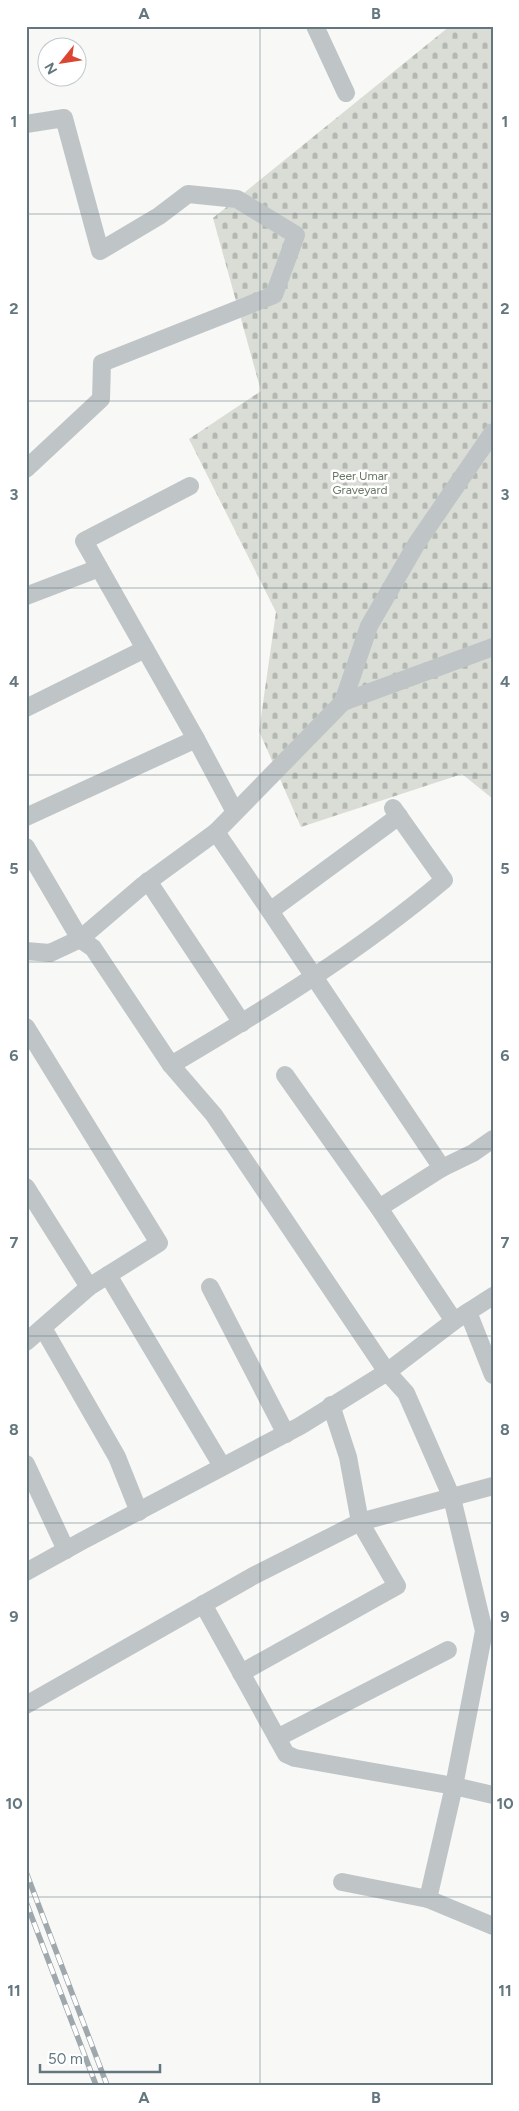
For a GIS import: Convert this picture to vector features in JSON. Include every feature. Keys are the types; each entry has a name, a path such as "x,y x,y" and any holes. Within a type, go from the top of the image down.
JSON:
{"street":[{"path":"315,26 346,93"},
{"path":"26,124 64,118 100,251 159,216 188,194 238,199 296,235 274,295 102,363 101,399 26,469"},
{"path":"26,951 50,952 80,938 148,881 216,832 343,702 369,626 417,544 493,432"},
{"path":"190,486 84,541 236,812"},
{"path":"26,596 99,568"},
{"path":"343,702 493,647"},
{"path":"26,708 145,649"},
{"path":"26,817 196,739"},
{"path":"171,1066 314,977 401,916 444,880 396,812 270,911"},
{"path":"216,832 442,1168"},
{"path":"26,847 80,938 93,948 171,1066 214,1115 387,1372 406,1393 452,1498 484,1631 454,1786 428,1899"},
{"path":"148,881 242,1023"},
{"path":"26,1028 159,1244 89,1287 26,1342"},
{"path":"285,1075 379,1208 461,1316 493,1375"},
{"path":"379,1208 442,1168 473,1153 493,1139"},
{"path":"26,1187 89,1287"},
{"path":"108,1275 222,1466"},
{"path":"210,1287 286,1434"},
{"path":"26,1572 222,1466 286,1434 387,1372 461,1316 493,1296"},
{"path":"43,1328 117,1457 139,1512"},
{"path":"241,1673 397,1586 360,1522 348,1457 331,1405"},
{"path":"26,1464 66,1550"},
{"path":"26,1705 253,1576 360,1522 493,1486"},
{"path":"203,1604 286,1754 295,1758 454,1786 493,1795"},
{"path":"277,1738 448,1650"},
{"path":"342,1882 428,1899 493,1926"}],"green space":[{"name":"Peer Umar Graveyard","path":"450,26 493,26 493,799 462,774 301,827 259,731 276,612 189,439 261,391 213,218"}],"railway":[{"path":"26,1872 107,2085"},
{"path":"26,1902 96,2085"}]}
